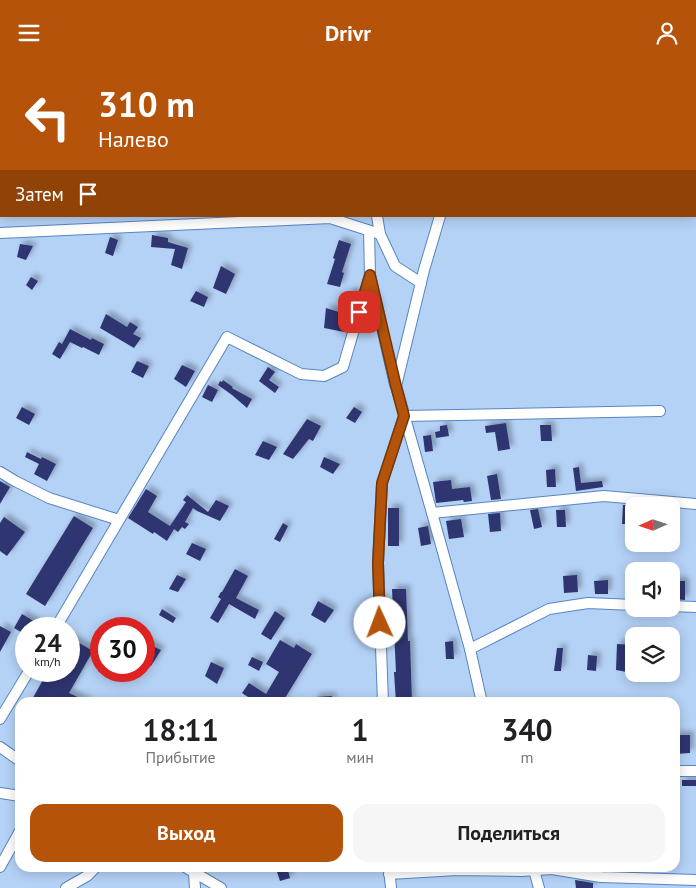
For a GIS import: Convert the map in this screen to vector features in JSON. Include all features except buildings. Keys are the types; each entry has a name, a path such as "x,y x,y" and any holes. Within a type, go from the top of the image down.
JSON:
{"street":[{"path":"377,217 380,234 396,266 421,283"},
{"path":"396,386 421,283 440,217"},
{"path":"0,233 330,218 380,234"},
{"path":"369,231 370,275 396,386 470,649 481,697"},
{"path":"62,617 227,337 301,374 324,376 343,367 370,275"},
{"path":"404,416 660,411"},
{"path":"383,697 378,563 382,483 404,416"},
{"path":"0,472 49,498 119,520"},
{"path":"432,513 604,496 696,504"},
{"path":"470,649 549,609 588,603 625,605"},
{"path":"680,606 696,607"},
{"path":"0,719 22,682"},
{"path":"0,747 15,758"},
{"path":"680,771 696,771"},
{"path":"0,793 15,795"},
{"path":"0,867 15,840"},
{"path":"66,888 91,872"},
{"path":"190,872 195,888"},
{"path":"193,872 221,888"},
{"path":"389,872 391,888"},
{"path":"535,872 539,888"},
{"path":"570,872 601,877 696,879"}],"route":[{"path":"359,312 370,275 404,416 382,483 378,563 380,623"}]}
